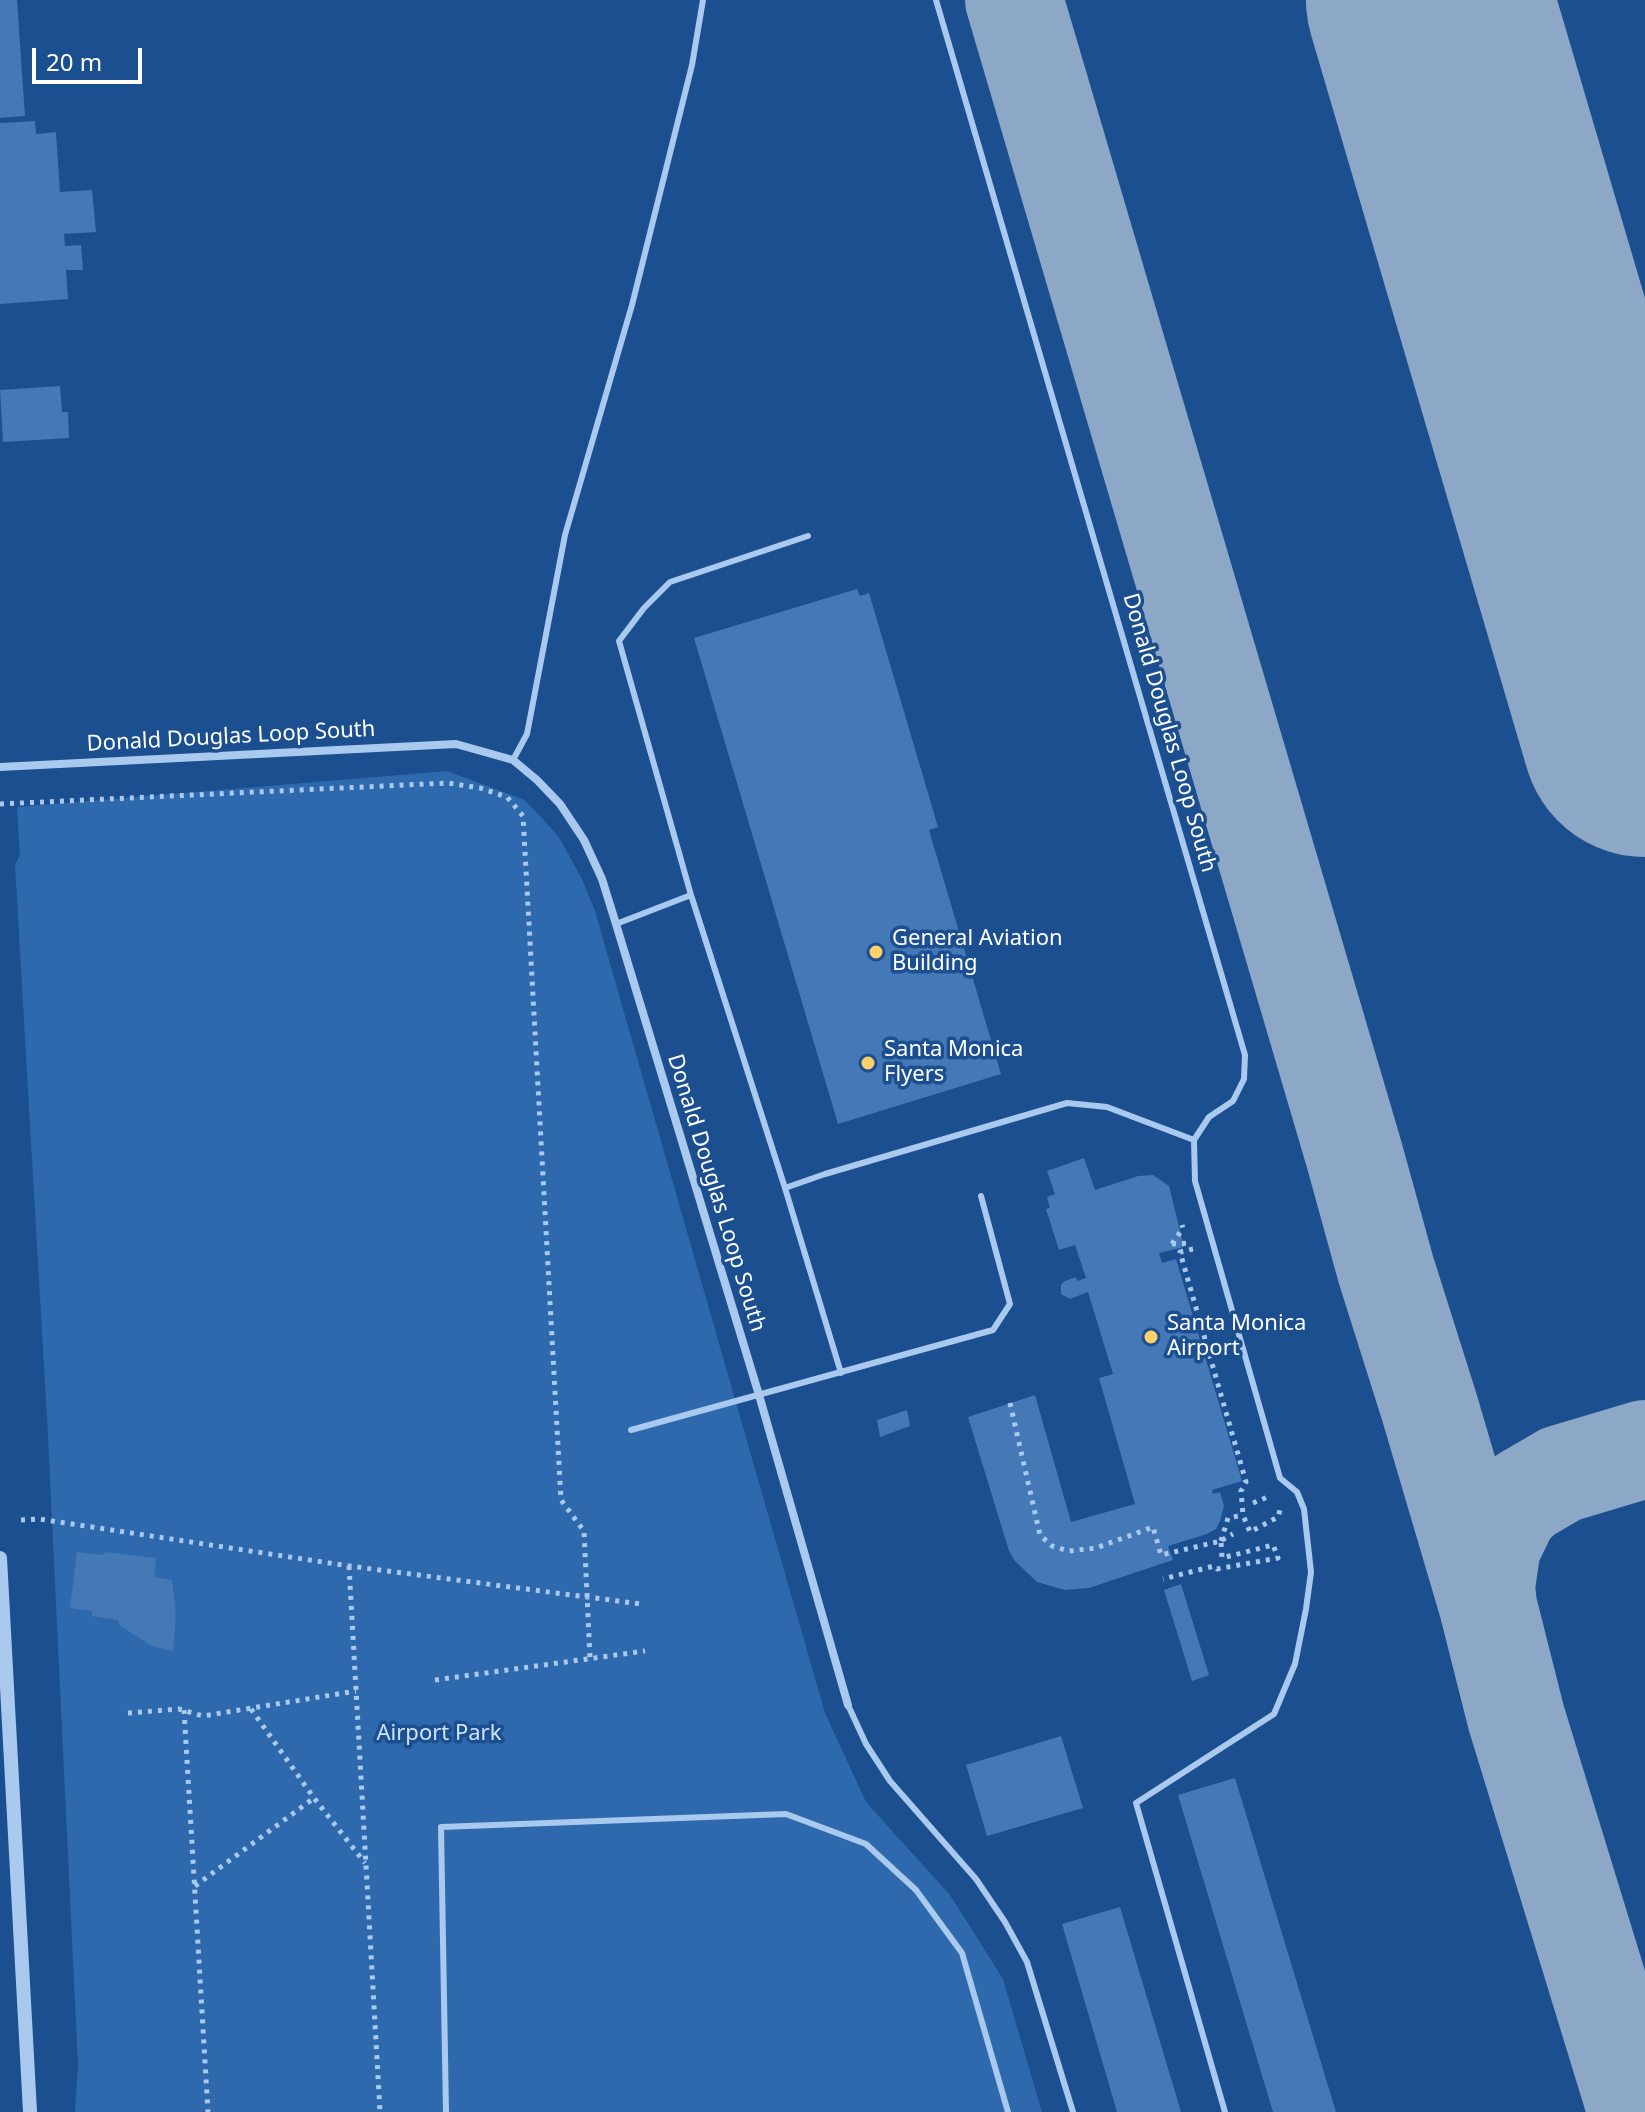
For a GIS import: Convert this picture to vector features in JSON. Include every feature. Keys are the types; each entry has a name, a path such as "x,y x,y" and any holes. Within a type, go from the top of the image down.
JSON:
{"street":[{"name":"Donald Douglas Loop South","path":"0,767 456,744 513,760 560,804 584,840 602,879 759,1395 848,1705"},
{"path":"0,1558 30,2112"}],"lane":[{"path":"513,760 527,734 565,535 632,305 692,65 703,0"},
{"name":"Donald Douglas Loop South","path":"936,0 1245,1055 1244,1079 1233,1101 1209,1117 1194,1140"},
{"path":"808,536 670,582 644,608 619,641 691,895 841,1373"},
{"path":"616,924 691,895"},
{"path":"785,1188 1015,1116 1067,1103 1107,1107 1194,1140 1195,1181 1280,1478 1297,1492 1304,1509 1311,1572 1295,1664 1274,1714 1136,1803 1225,2112"},
{"path":"631,1430 993,1330 1010,1304 981,1196"},
{"name":"Donald Douglas Loop South","path":"848,1705 866,1744 890,1781 976,1879 1005,1922 1031,1974 1073,2112"},
{"path":"446,2112 441,1827 786,1814 866,1844 916,1890 962,1953 1008,2112"}],"path":[{"path":"0,804 448,783 480,788 507,797 523,816 561,1500 584,1531 590,1658"},
{"path":"1179,1217 1183,1228 1172,1244 1191,1246 1180,1252 1246,1482 1241,1491 1250,1532 1278,1517 1280,1509 1268,1497 1253,1503"},
{"path":"1010,1403 1040,1535 1052,1546 1069,1551 1096,1548 1153,1527 1161,1555 1221,1541 1233,1534"},
{"path":"1163,1579 1214,1566 1217,1569 1278,1558 1273,1545 1222,1558 1221,1541 1228,1518 1244,1514"},
{"path":"21,1520 39,1519 349,1566 641,1604"},
{"path":"349,1566 380,2112"},
{"path":"435,1680 645,1651"},
{"path":"128,1713 179,1709 203,1716 356,1691"},
{"path":"251,1709 365,1864"},
{"path":"184,1710 208,2112"},
{"path":"195,1886 314,1798"}],"green space":[{"name":"Airport Park","path":"447,771 525,800 559,837 582,879 595,911 825,1713 866,1802 950,1895 1003,1979 1042,2112 75,2112 78,2065 48,1436 15,865 20,855 17,807"}],"building":[{"path":"0,0 17,0 25,116 0,118"},
{"path":"35,121 36,134 56,132 60,192 92,190 96,232 64,234 65,246 81,245 83,270 66,270 68,299 0,304 0,123"},
{"path":"60,386 62,412 68,412 69,438 3,442 0,390"},
{"name":"General Aviation Building","path":"857,589 860,596 869,593 938,827 929,830 1001,1074 838,1124 694,638"},
{"name":"Santa Monica Airport","path":"1084,1158 1095,1190 1138,1176 1153,1175 1169,1186 1184,1247 1159,1253 1162,1263 1176,1259 1242,1481 1212,1490 1213,1494 1220,1492 1224,1506 1216,1529 1168,1546 1173,1560 1089,1588 1065,1590 1037,1582 1009,1551 968,1417 1035,1395 1071,1522 1135,1504 1099,1378 1113,1374 1088,1292 1070,1299 1061,1294 1061,1285 1065,1281 1076,1277 1077,1281 1086,1278 1075,1245 1059,1250 1046,1209 1050,1208 1047,1197 1055,1194 1047,1171"},
{"path":"907,1410 910,1426 880,1437 877,1420"},
{"path":"77,1552 156,1558 154,1577 172,1580 176,1615 173,1651 152,1646 120,1626 118,1620 92,1616 92,1611 70,1608"},
{"path":"1181,1584 1209,1675 1192,1681 1164,1590"},
{"path":"1061,1736 1083,1808 987,1836 966,1765"},
{"path":"1235,1778 1336,2112 1273,2112 1178,1795"},
{"path":"1120,1907 1181,2112 1117,2112 1062,1924"}],"taxiway":[{"path":"1014,0 1386,1270 1488,1606 1516,1717 1637,2112"},
{"path":"1488,1606 1486,1586 1492,1546 1510,1509 1525,1495 1561,1474 1645,1449"}],"runway":[{"path":"1429,0 1645,734"}],"place":[{"name":"General Aviation Building","path":"876,952"},
{"name":"Santa Monica Flyers","path":"868,1063"},
{"name":"Santa Monica Airport","path":"1151,1337"}]}
